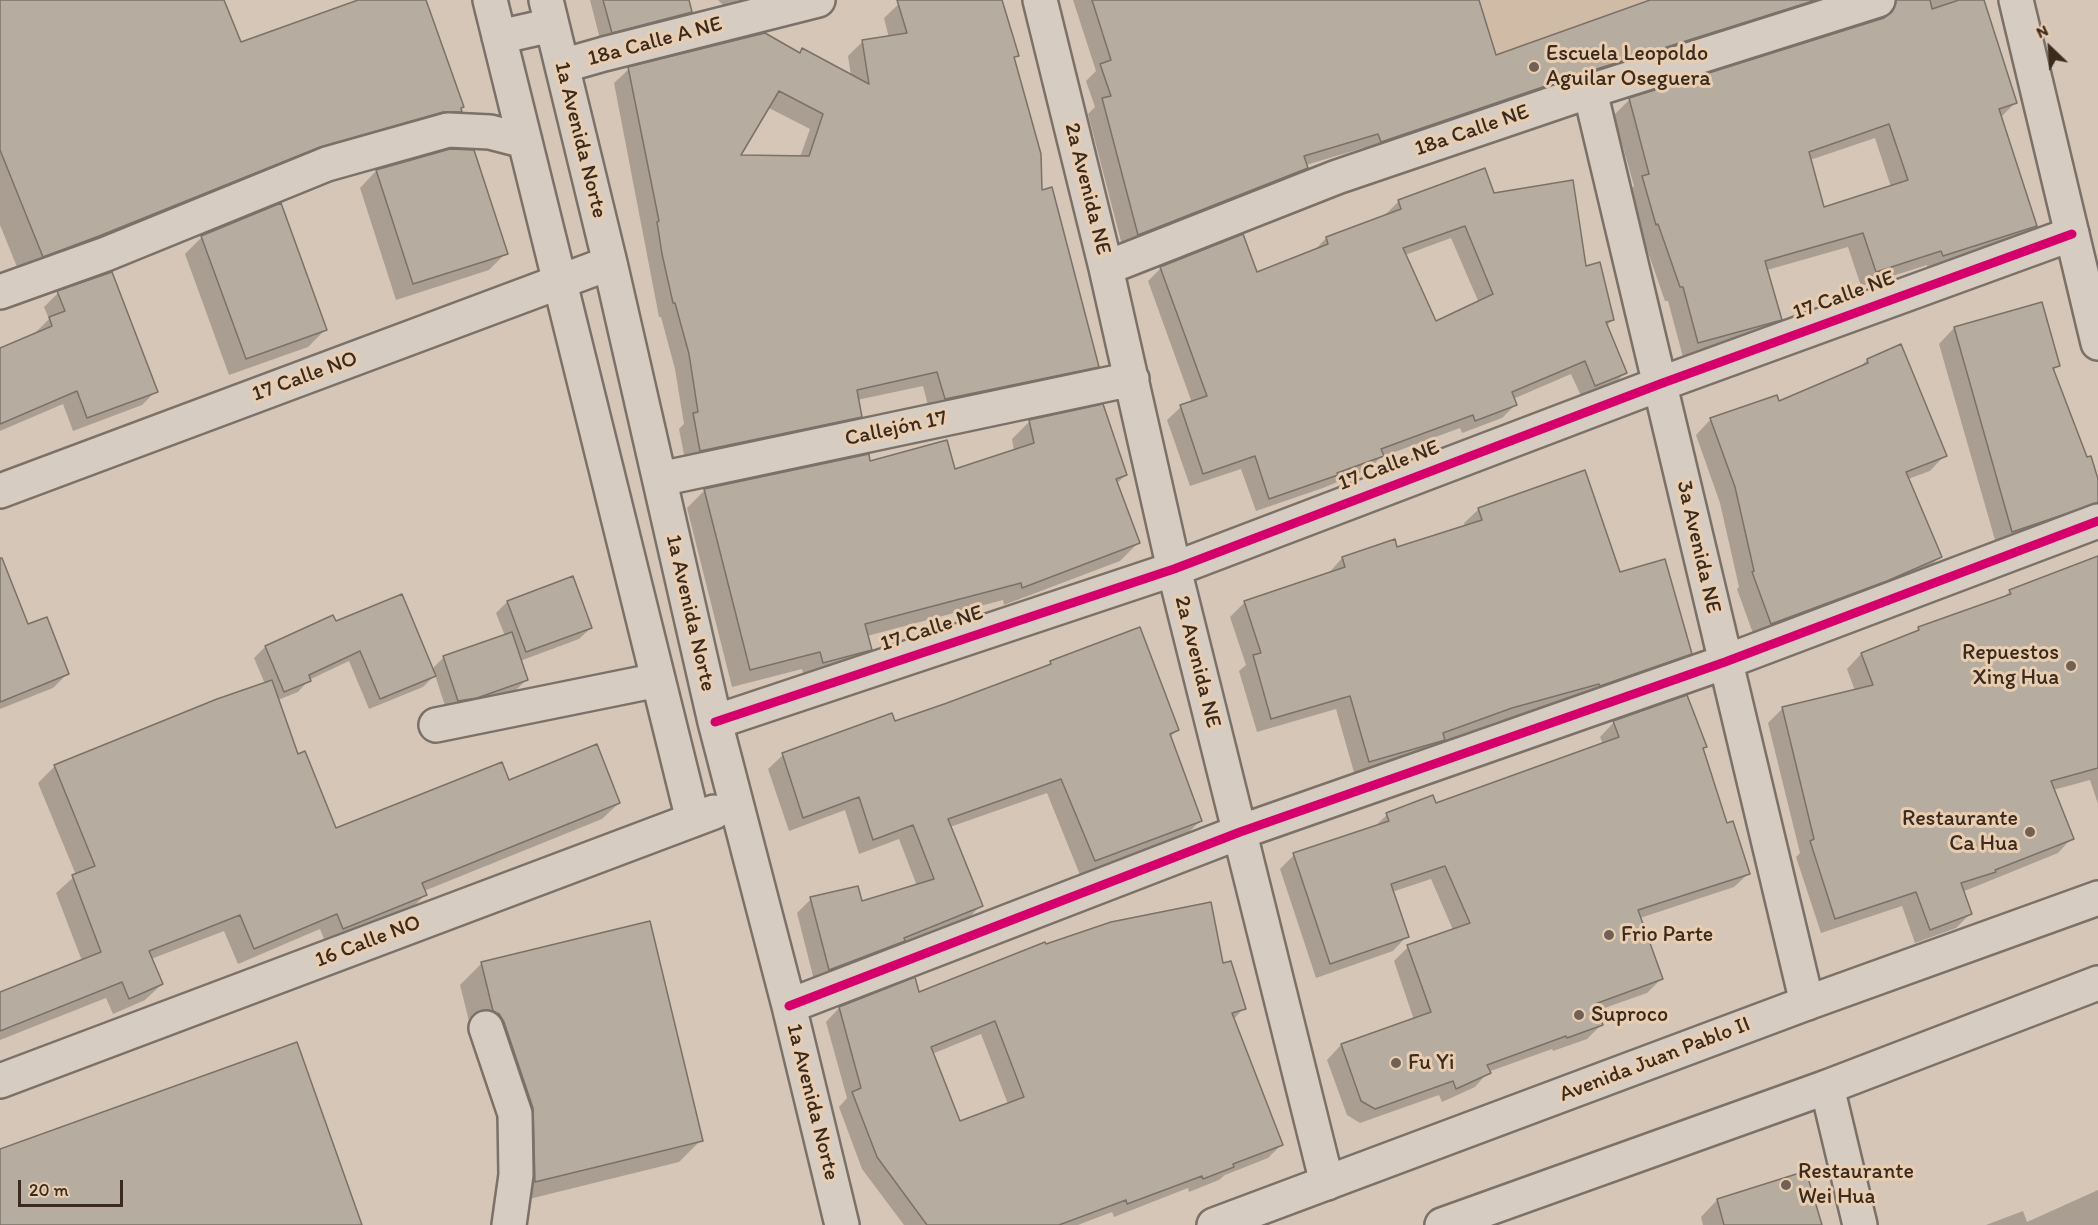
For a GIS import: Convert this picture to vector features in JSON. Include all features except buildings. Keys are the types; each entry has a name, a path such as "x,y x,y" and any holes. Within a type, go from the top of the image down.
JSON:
{"main road":[{"path":"490,0 693,820"},
{"name":"18a Calle A NE","path":"562,66 818,0"},
{"name":"2a Avenida NE","path":"1040,0 1106,268 1173,569 1327,1183"},
{"name":"18a Calle NE","path":"1106,268 1337,177 1590,91 1878,0"},
{"path":"2016,0 2098,343"},
{"path":"499,37 549,12"},
{"name":"1a Avenida Norte","path":"549,12 610,263 715,722 789,1006 842,1225"},
{"name":"3a Avenida NE","path":"1590,91 1807,1003"},
{"path":"0,292 106,254 327,165 448,130 490,132 525,141"},
{"name":"17 Calle NE","path":"715,722 1173,569 1659,384 2072,234"},
{"name":"17 Calle NO","path":"0,491 610,263"},
{"name":"Callejón 17","path":"660,479 1132,380"},
{"path":"600,446 650,436"},
{"path":"789,1006 1240,832 1725,662 2098,521"},
{"path":"436,724 658,680"},
{"name":"16 Calle NO","path":"0,1081 736,804"},
{"name":"Avenida Juan Pablo II","path":"1214,1225 1807,1003 2098,898"},
{"path":"1442,1225 1827,1087 2098,982"},
{"path":"486,1028 515,1114 516,1175 509,1225"},
{"path":"1827,1087 1860,1225"}],"shaded area":[{"name":"Escuela Leopoldo Aguilar Oseguera","path":"1409,0 1825,0 1450,134"}],"cycle path":[{"path":"715,722 1174,569 1660,384 2072,234"},
{"path":"789,1006 1240,832 1725,662 2098,521"}],"place":[{"name":"Escuela Leopoldo Aguilar Oseguera","path":"1534,67"},
{"name":"Repuestos Xing Hua","path":"2071,666"},
{"name":"Restaurante Ca Hua","path":"2030,832"},
{"name":"Frio Parte","path":"1609,935"},
{"name":"Suproco","path":"1579,1015"},
{"name":"Fu Yi","path":"1396,1063"},
{"name":"Restaurante Wei Hua","path":"1786,1185"}]}
